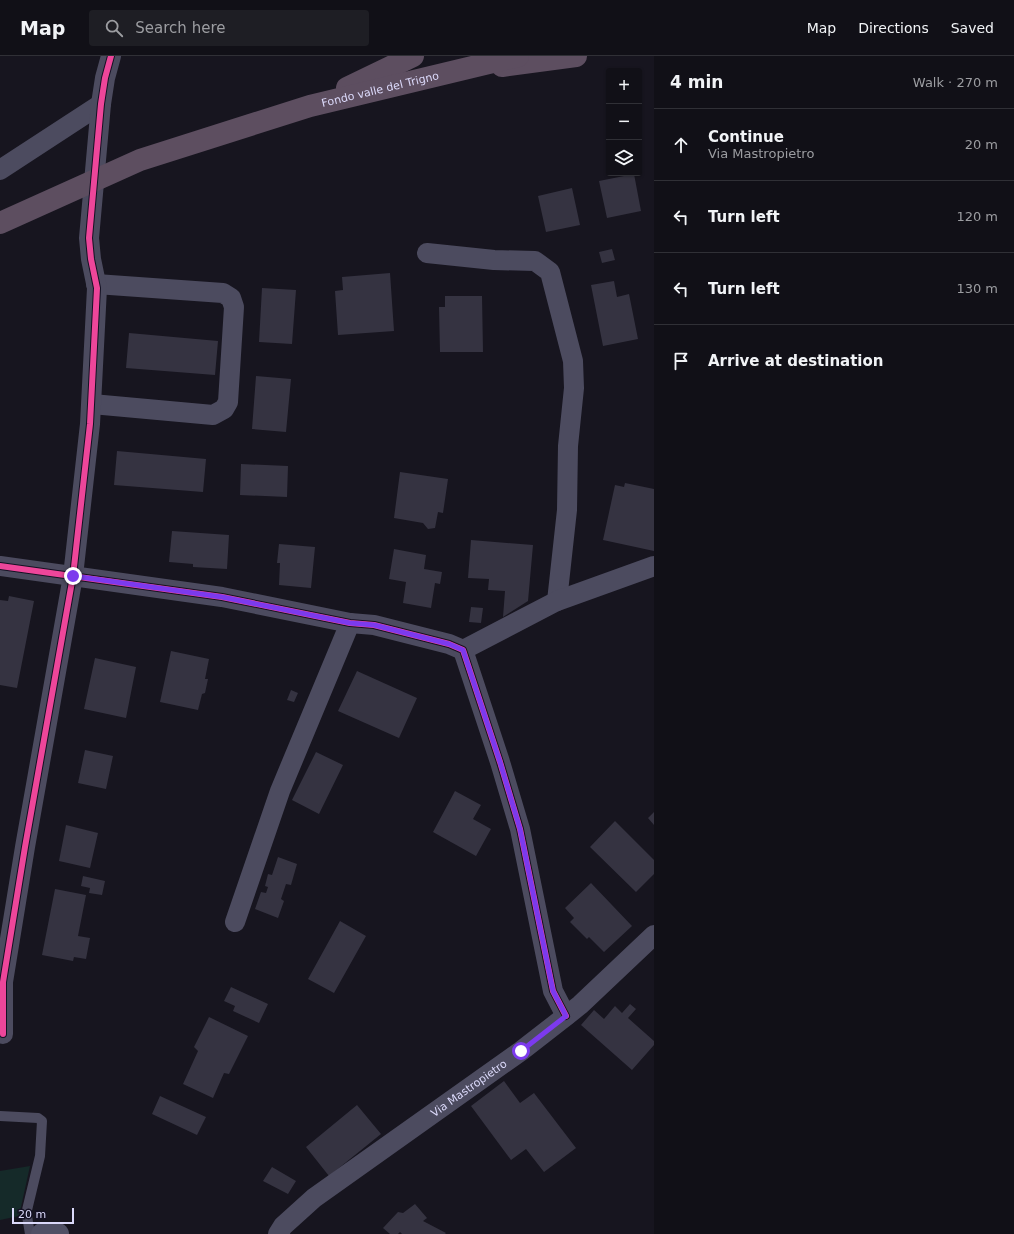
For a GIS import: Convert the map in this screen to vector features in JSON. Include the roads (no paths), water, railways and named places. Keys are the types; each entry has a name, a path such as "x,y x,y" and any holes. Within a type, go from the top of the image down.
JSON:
{"highway":[{"path":"0,223 140,160 310,106 413,56"},
{"path":"450,73 518,56"},
{"path":"450,73 576,56"},
{"name":"Fondo valle del Trigno","path":"310,106 450,73"}],"street":[{"path":"3,1034 3,982 25,847 73,576 92,404 97,288 90,259 89,238 101,104 105,78 111,56"},
{"path":"0,170 101,104"},
{"path":"427,253 494,260 535,261 550,272 573,362 574,388 568,446 567,510 556,601"},
{"path":"92,404 213,415 224,409 228,402 234,307 231,298 223,293 96,284"},
{"path":"0,566 222,597 350,623 374,625 449,644 463,650 500,762 520,829 553,991 566,1016"},
{"path":"463,650 556,601 654,566"},
{"path":"235,922 280,791 350,623"},
{"name":"Via Mastropietro","path":"278,1234 283,1226 314,1198 521,1051 580,1005 654,935"},
{"path":"42,1234 58,1234"}],"lane":[{"path":"0,1116 38,1118 42,1122 40,1156 27,1210 30,1234"}]}
